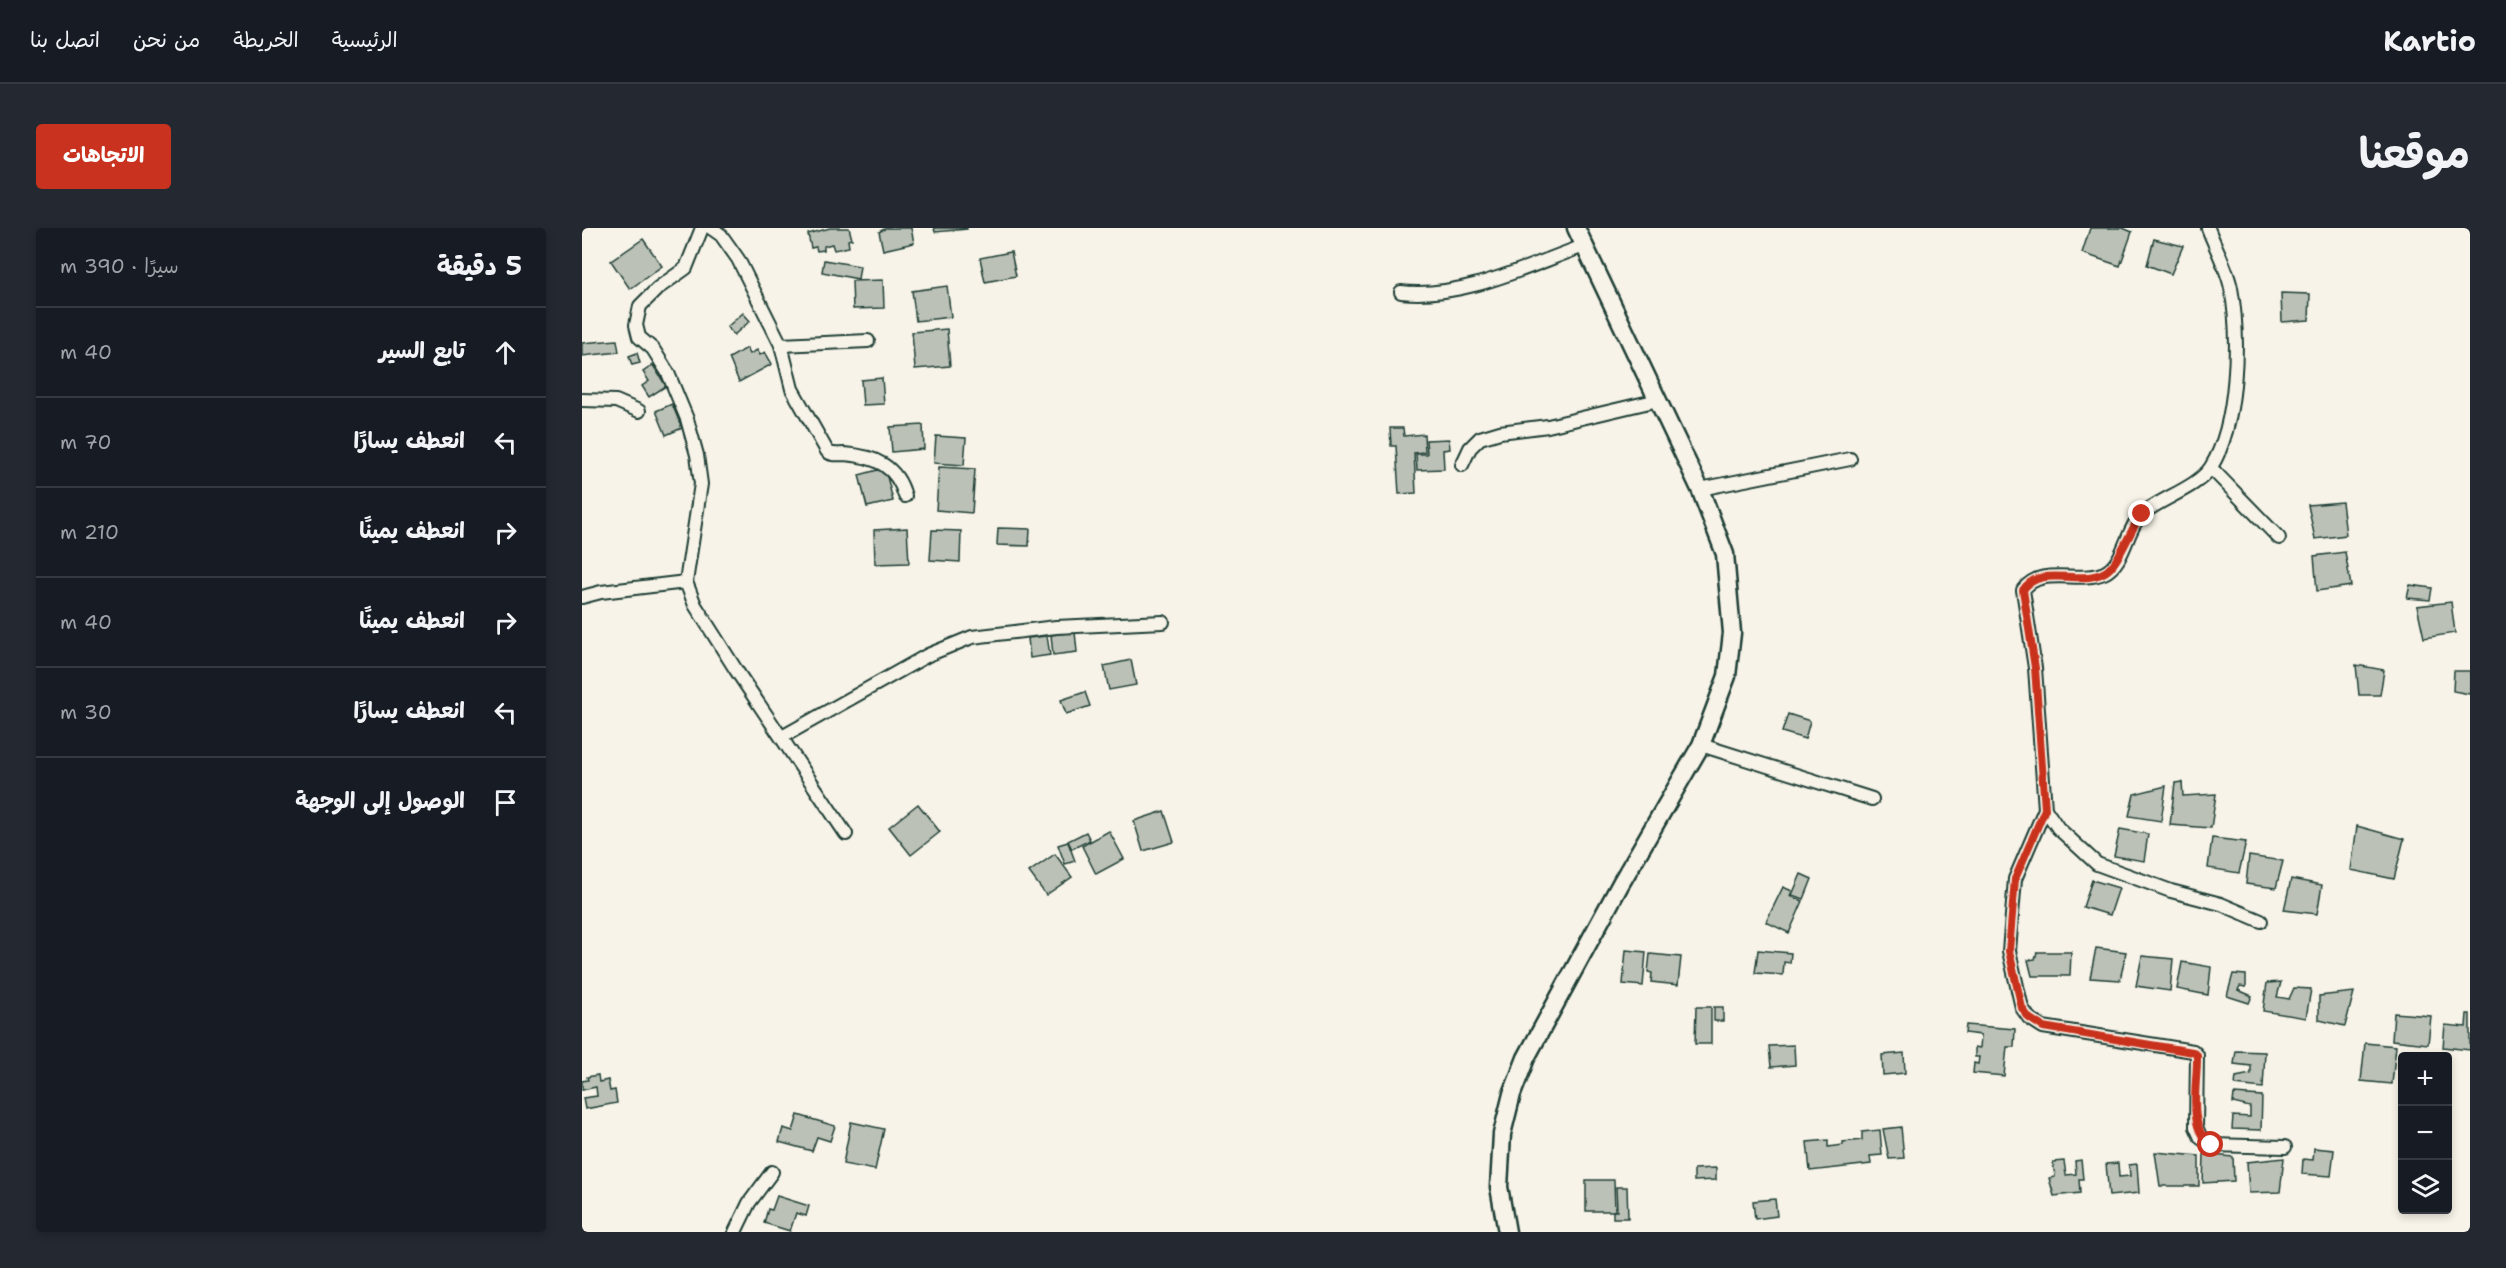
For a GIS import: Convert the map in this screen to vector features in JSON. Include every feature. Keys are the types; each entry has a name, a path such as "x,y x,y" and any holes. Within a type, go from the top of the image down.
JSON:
{"street":[{"path":"702,228 686,268 658,288 640,306 636,326 639,337 653,350 668,373 687,419 698,455 701,484 686,582 695,605 846,834"},
{"path":"711,228 721,235 738,259 781,345 792,389 826,451 833,455 876,459 892,469 901,482 906,496"},
{"path":"1507,1232 1499,1187 1502,1134 1512,1094 1526,1058 1621,883 1701,745 1727,676 1732,633 1725,554 1700,489 1576,228"},
{"path":"2208,228 2231,286 2236,361 2228,424 2211,468 2166,501 2142,514 2131,528 2121,554 2106,572 2087,577 2039,577 2030,580 2023,590 2035,668 2045,809 2015,879 2009,951 2022,1008 2029,1018 2043,1027 2193,1052 2197,1055 2196,1127 2201,1138 2211,1145 2285,1147"},
{"path":"1401,292 1422,294 1453,290 1584,246"},
{"path":"781,345 868,340"},
{"path":"582,400 616,401 639,411"},
{"path":"1462,465 1470,448 1480,438 1500,432 1548,426 1658,400"},
{"path":"1700,489 1850,459"},
{"path":"2211,468 2279,538"},
{"path":"582,597 601,592 686,582"},
{"path":"782,737 928,655 972,637 1056,627 1163,622"},
{"path":"1701,745 1872,799"},
{"path":"2045,809 2077,848 2097,864 2171,891 2221,904 2261,921"},
{"path":"735,1232 749,1203 772,1172"}],"building":[{"path":"830,228 849,228 852,239 848,240 849,247 834,250 832,244 824,246 824,250 817,251 816,247 811,248 808,234"},
{"path":"886,228 911,228 914,243 883,250 879,232"},
{"path":"934,228 967,228 967,229 935,232"},
{"path":"2090,228 2123,228 2132,232 2120,266 2082,253"},
{"path":"643,239 662,266 630,289 611,261"},
{"path":"2154,239 2183,246 2171,274 2147,265"},
{"path":"1011,252 1016,276 985,282 980,258"},
{"path":"824,260 860,266 858,279 822,272"},
{"path":"883,280 884,308 853,309 852,281"},
{"path":"947,286 951,317 916,321 912,291"},
{"path":"2281,293 2310,294 2309,320 2282,322"},
{"path":"743,313 750,321 734,335 727,327"},
{"path":"947,329 950,366 915,369 912,332"},
{"path":"617,340 619,352 582,356 582,343"},
{"path":"747,348 750,354 757,350 760,355 765,352 772,364 739,382 729,358"},
{"path":"637,353 640,363 632,365 629,356"},
{"path":"653,365 666,386 649,397 642,386 649,381 643,372"},
{"path":"882,378 884,404 863,405 861,380"},
{"path":"672,404 682,428 666,435 656,411"},
{"path":"923,425 924,449 892,452 890,427"},
{"path":"1390,428 1403,428 1404,436 1424,434 1425,452 1414,453 1416,493 1399,494 1396,446 1391,446"},
{"path":"936,436 966,438 964,465 934,463"},
{"path":"1449,439 1450,449 1443,450 1444,469 1417,470 1416,454 1427,454 1426,440"},
{"path":"939,467 975,469 972,513 936,510"},
{"path":"885,468 893,501 867,507 859,475"},
{"path":"2342,502 2346,535 2315,539 2308,505"},
{"path":"907,528 909,563 875,564 874,530"},
{"path":"998,528 1030,529 1029,546 997,545"},
{"path":"932,530 961,531 960,562 930,560"},
{"path":"2345,552 2351,586 2317,591 2314,556"},
{"path":"2410,585 2432,588 2430,600 2407,598"},
{"path":"2451,602 2455,633 2424,638 2417,606"},
{"path":"1075,632 1077,652 1053,655 1051,635"},
{"path":"1047,636 1050,655 1030,658 1028,638"},
{"path":"1131,660 1136,685 1109,690 1104,666"},
{"path":"2356,665 2384,670 2380,695 2359,695"},
{"path":"2454,671 2470,671 2470,694 2453,691"},
{"path":"1085,692 1090,706 1066,714 1061,700"},
{"path":"1788,714 1810,721 1805,739 1782,732"},
{"path":"2182,782 2183,796 2216,794 2211,828 2170,825 2175,783"},
{"path":"2166,786 2161,821 2129,816 2134,794"},
{"path":"918,804 940,832 911,855 889,827"},
{"path":"1164,811 1174,842 1143,851 1134,821"},
{"path":"2357,826 2404,839 2394,879 2351,870"},
{"path":"2120,829 2148,834 2144,861 2114,856"},
{"path":"1109,831 1124,859 1096,874 1082,846"},
{"path":"1086,832 1090,840 1072,849 1068,841"},
{"path":"2212,838 2246,842 2239,873 2208,868"},
{"path":"1068,842 1075,861 1065,864 1058,845"},
{"path":"1055,854 1072,877 1046,895 1029,872"},
{"path":"2249,856 2283,861 2276,888 2246,884"},
{"path":"1801,874 1812,879 1804,899 1792,895"},
{"path":"2291,879 2322,885 2317,914 2284,910"},
{"path":"2092,880 2119,888 2110,915 2083,907"},
{"path":"1783,887 1792,891 1790,896 1803,901 1789,933 1766,922"},
{"path":"2096,948 2126,952 2120,980 2090,978"},
{"path":"1626,950 1646,952 1643,986 1623,984"},
{"path":"1758,950 1791,953 1790,963 1784,962 1783,975 1755,973"},
{"path":"2037,952 2071,952 2070,976 2032,976 2028,960 2035,959"},
{"path":"1650,954 1681,957 1678,985 1651,982 1652,973 1648,972"},
{"path":"2142,956 2173,959 2170,991 2136,986"},
{"path":"2182,962 2211,967 2208,995 2177,989"},
{"path":"2233,974 2246,975 2246,987 2240,986 2238,990 2252,996 2249,1003 2227,996"},
{"path":"2281,982 2277,997 2289,999 2294,988 2311,989 2306,1018 2263,1011 2267,983"},
{"path":"2354,992 2345,1026 2319,1020 2319,996"},
{"path":"1696,1007 1711,1007 1711,1044 1695,1044"},
{"path":"1714,1007 1723,1007 1723,1021 1714,1021"},
{"path":"2394,1013 2431,1016 2428,1044 2392,1040"},
{"path":"2467,1014 2470,1014 2470,1050 2443,1047 2445,1025 2466,1027"},
{"path":"1966,1025 2015,1029 2014,1047 2007,1047 2004,1076 1973,1073 1974,1063 1978,1064 1979,1057 1975,1057 1975,1047 1980,1048 1981,1035 1965,1033"},
{"path":"2365,1043 2396,1046 2392,1084 2361,1081"},
{"path":"1794,1045 1795,1065 1771,1067 1769,1046"},
{"path":"2236,1051 2265,1052 2263,1088 2235,1085 2236,1077 2251,1074 2251,1066 2234,1064"},
{"path":"1904,1053 1905,1073 1883,1075 1882,1055"},
{"path":"598,1075 599,1082 608,1080 610,1091 615,1090 617,1103 585,1109 583,1098 597,1096 596,1087 582,1090 582,1081 588,1080 587,1077"},
{"path":"2234,1094 2262,1096 2261,1130 2232,1129 2233,1116 2250,1117 2250,1107 2233,1103"},
{"path":"798,1115 835,1126 830,1141 817,1137 812,1151 779,1142 783,1128 793,1131"},
{"path":"851,1122 884,1129 875,1170 843,1164"},
{"path":"1901,1127 1904,1158 1889,1159 1883,1129"},
{"path":"1880,1130 1882,1155 1870,1156 1871,1164 1810,1171 1807,1142 1828,1140 1828,1147 1843,1145 1843,1142 1862,1140 1862,1132"},
{"path":"2314,1148 2334,1150 2331,1176 2302,1174 2303,1159 2313,1160"},
{"path":"2155,1152 2199,1156 2199,1186 2160,1186"},
{"path":"2204,1154 2233,1157 2234,1181 2203,1183"},
{"path":"2284,1158 2280,1192 2249,1193 2247,1162"},
{"path":"2081,1160 2083,1179 2079,1179 2080,1193 2054,1196 2049,1178 2055,1177 2053,1162 2064,1161 2066,1175 2076,1174 2075,1161"},
{"path":"2118,1163 2119,1177 2130,1176 2129,1165 2137,1164 2139,1193 2109,1196 2106,1164"},
{"path":"1716,1168 1716,1180 1694,1181 1694,1169"},
{"path":"1586,1180 1614,1180 1615,1211 1586,1211"},
{"path":"1616,1187 1627,1187 1628,1218 1613,1218 1613,1211 1617,1211"},
{"path":"777,1196 809,1206 806,1216 796,1213 790,1231 764,1223 768,1209 772,1210"},
{"path":"1775,1199 1777,1216 1755,1219 1753,1201"}],"route":[{"path":"2142,514 2131,528 2121,554 2106,572 2087,577 2039,577 2030,580 2023,590 2025,615 2035,668 2045,809 2015,879 2009,951 2022,1008 2029,1018 2043,1027 2193,1052 2197,1055 2196,1127 2201,1138 2211,1145"}]}
